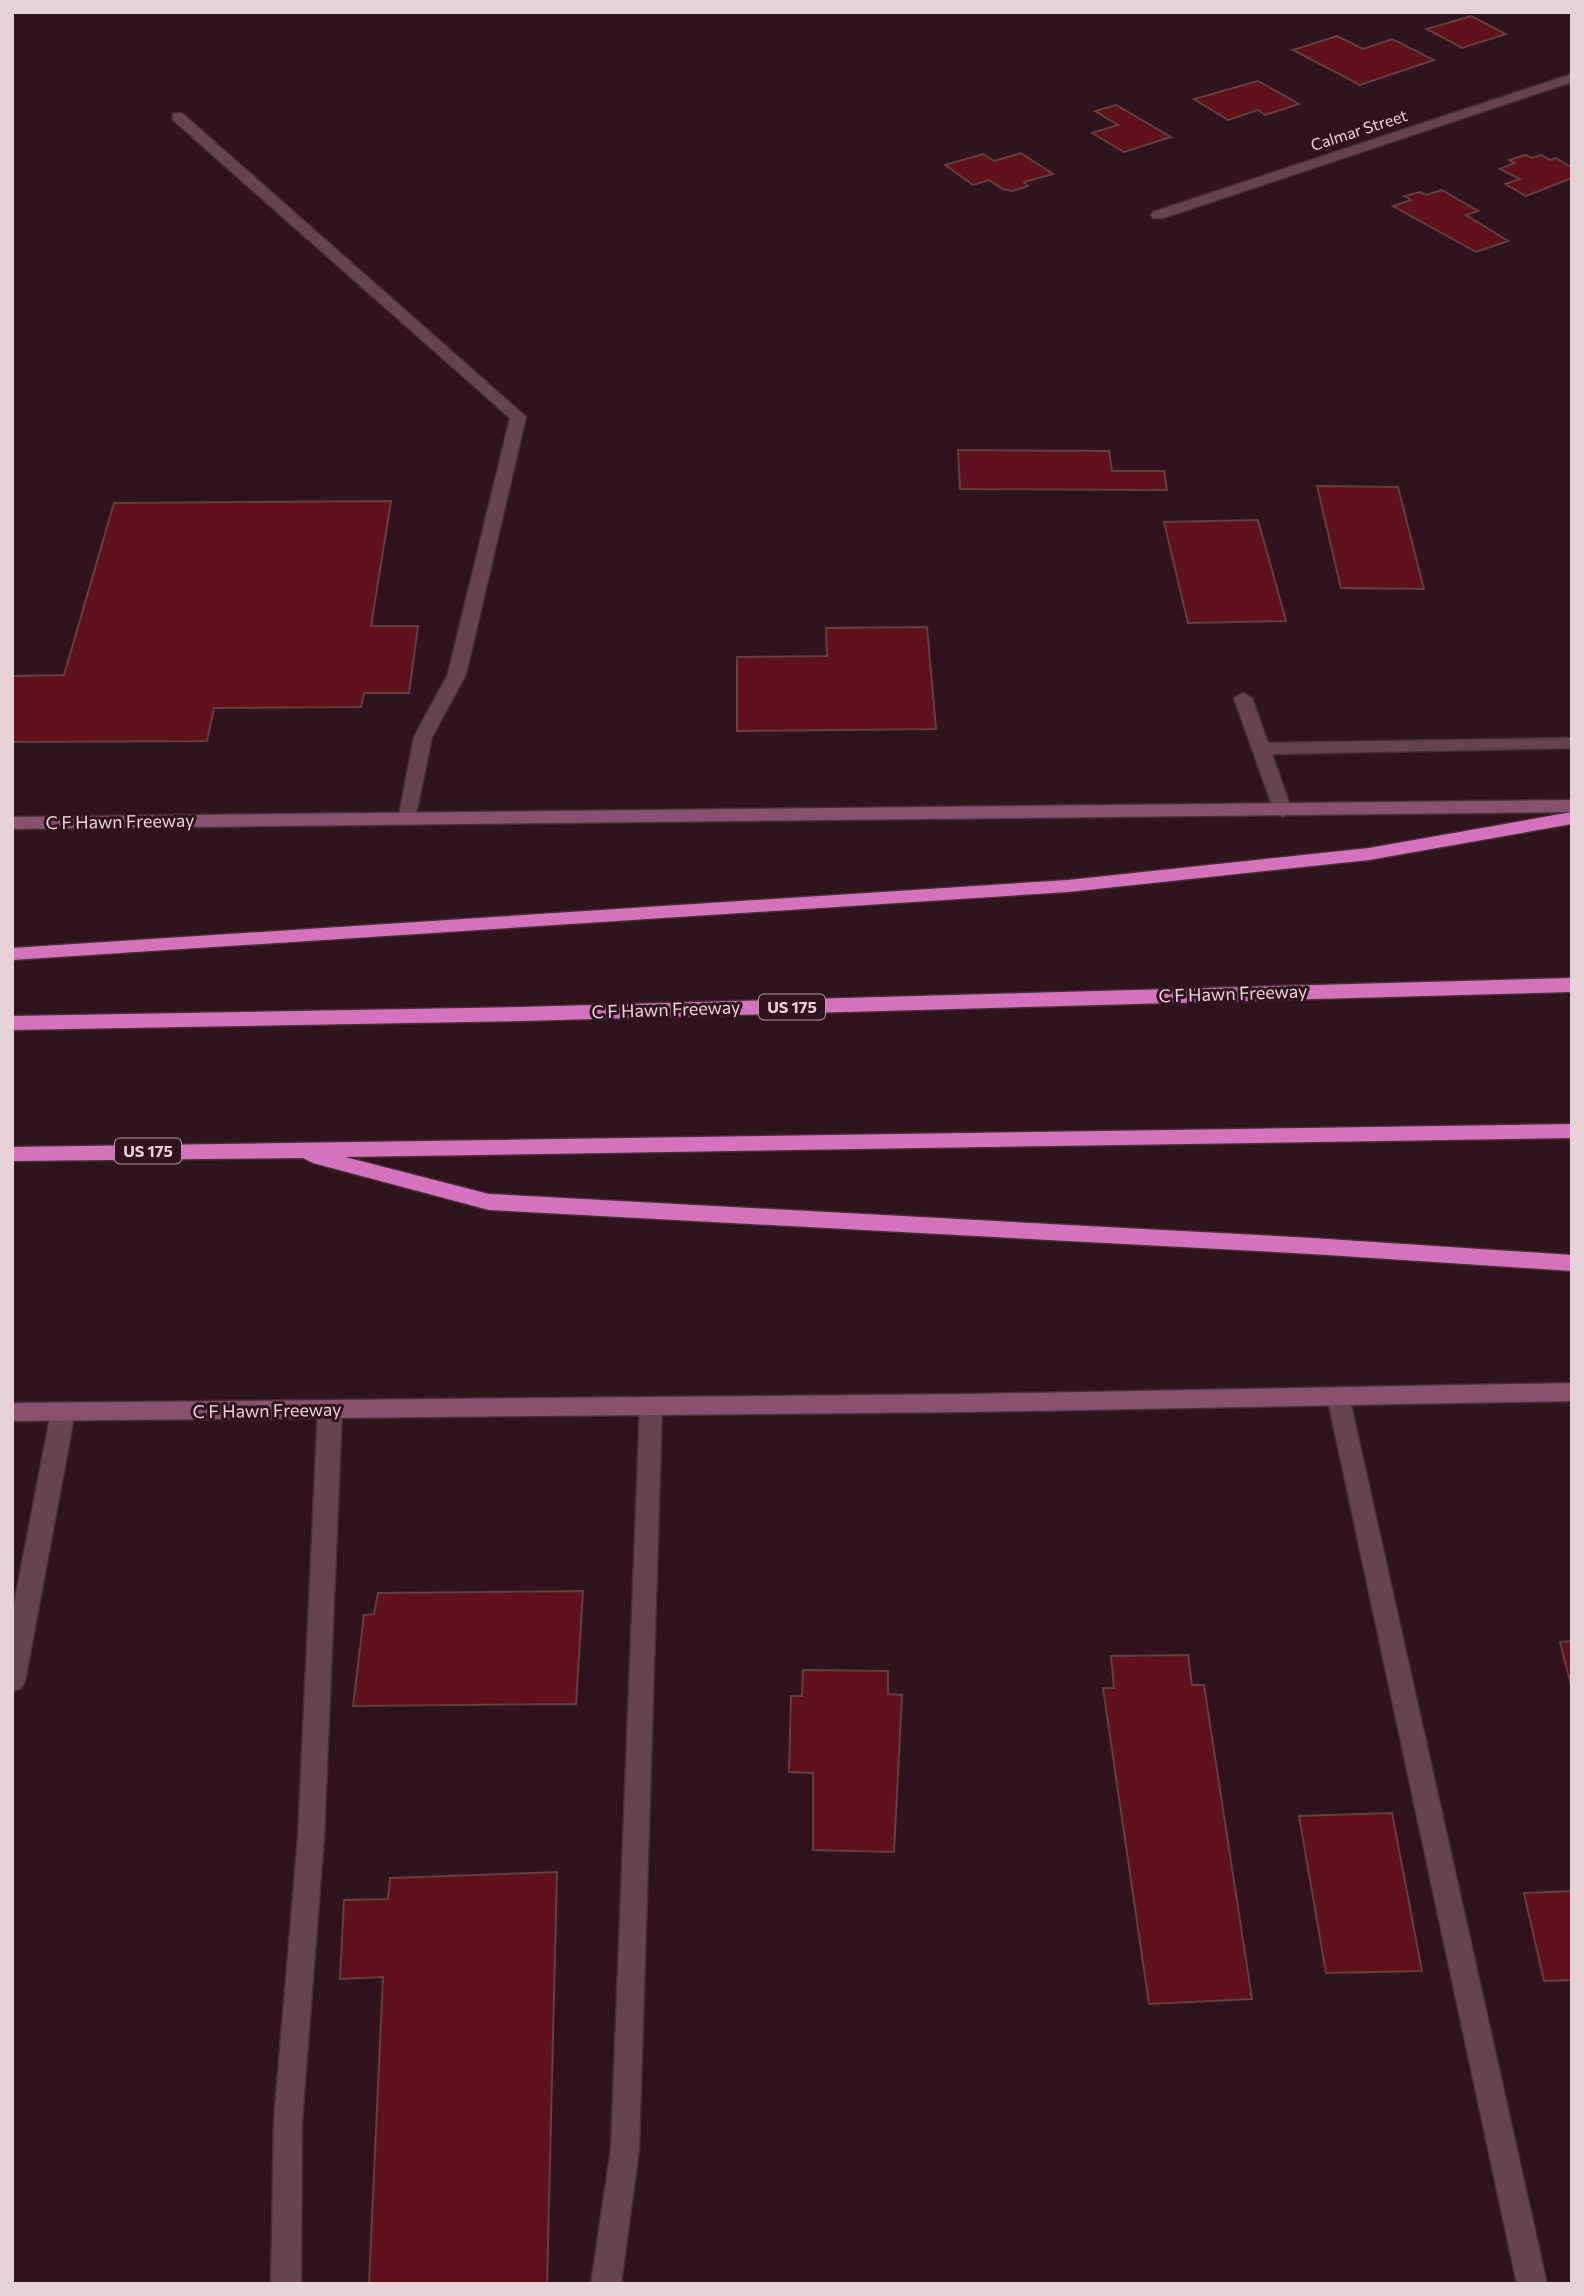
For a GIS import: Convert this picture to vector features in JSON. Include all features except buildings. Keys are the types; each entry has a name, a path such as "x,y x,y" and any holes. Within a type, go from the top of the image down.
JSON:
{"highway":[{"path":"12,954 1068,886 1369,854 1572,818"},
{"name":"C F Hawn Freeway","path":"12,1023 507,1014 1572,985"},
{"name":"US 175","path":"12,1154 1572,1131"},
{"path":"284,1149 489,1202 1312,1245 1572,1263"}],"main road":[{"name":"C F Hawn Freeway","path":"12,823 1572,806"},
{"name":"C F Hawn Freeway","path":"12,1412 651,1407 1572,1392"}],"street":[{"name":"Calmar Street","path":"1158,215 1572,78"},
{"path":"178,117 518,417 457,674 423,737 407,820"},
{"path":"1243,698 1283,811"},
{"path":"1261,749 1572,743"},
{"path":"1338,1396 1532,2284"},
{"path":"606,2284 625,2149 651,1407"},
{"path":"286,2284 288,2120 311,1836 330,1410"},
{"path":"12,1681 64,1412"}]}
